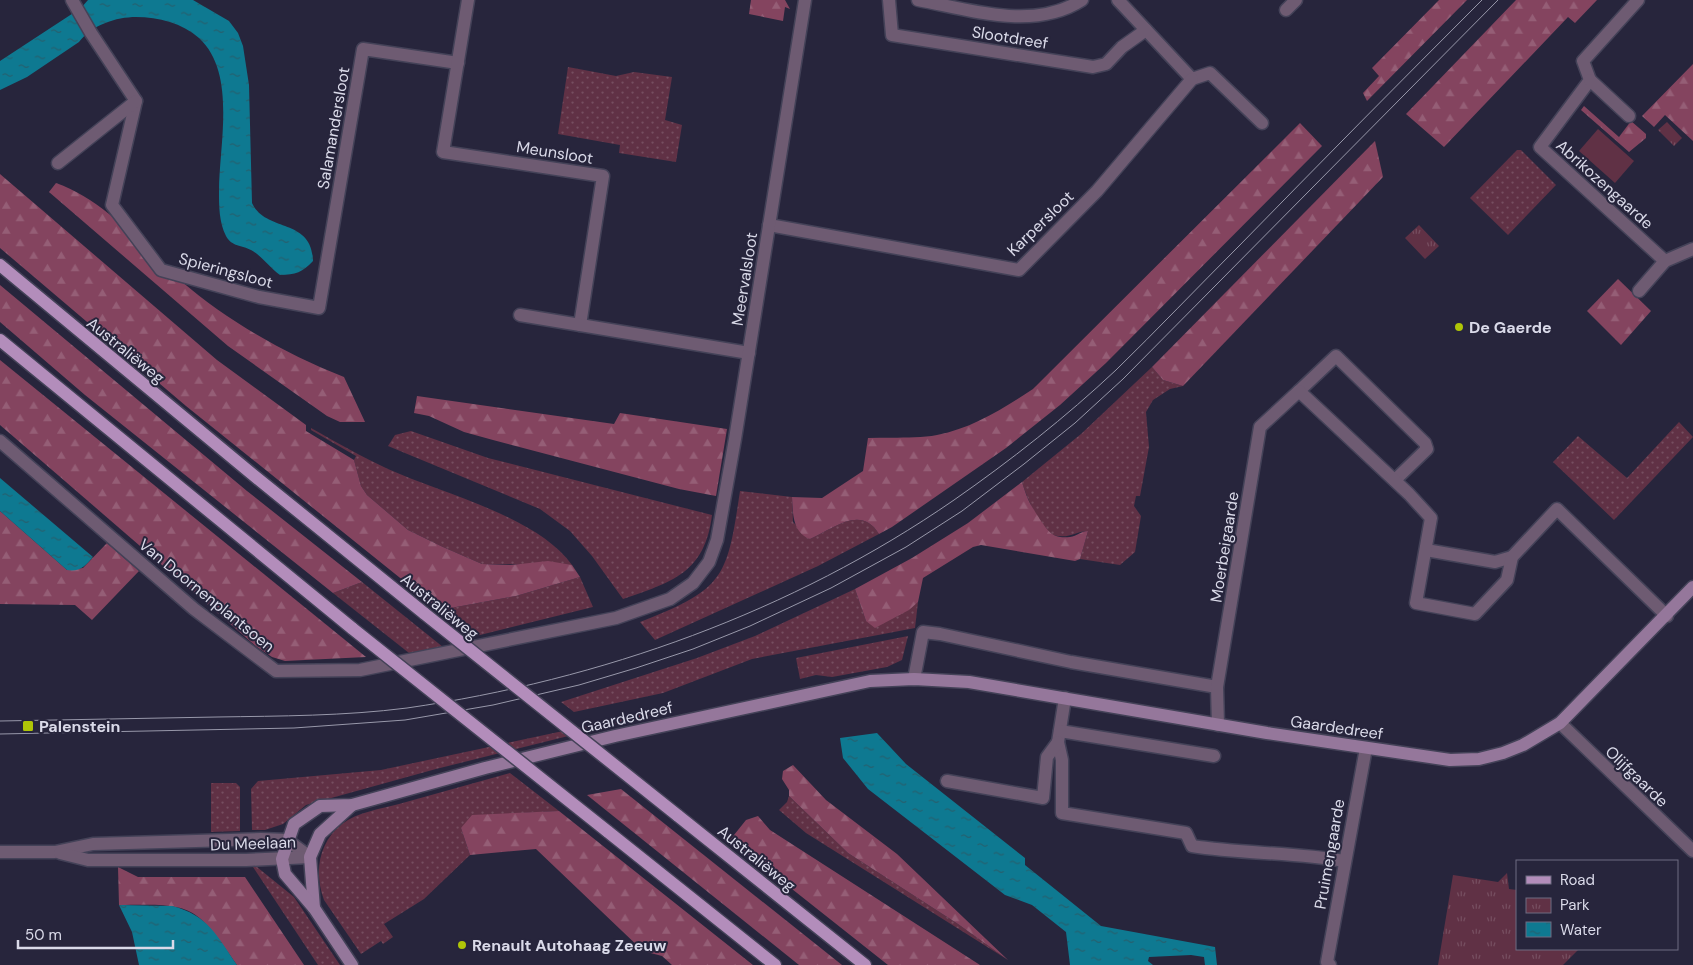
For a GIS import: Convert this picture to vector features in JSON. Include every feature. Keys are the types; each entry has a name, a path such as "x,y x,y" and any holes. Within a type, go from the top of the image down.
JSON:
{"main road":[{"name":"Australiëweg","path":"0,266 244,468 865,965"},
{"path":"0,340 353,629 775,965"}],"street":[{"path":"58,163 136,102 72,0"},
{"path":"458,63 468,0"},
{"name":"Meervalsloot","path":"709,562 717,540 749,353 805,0"},
{"name":"Slootdreef","path":"889,0 892,35 1093,67 1106,64 1122,47 1146,30"},
{"name":"Slootdreef","path":"918,0 960,4 1018,18 1067,10 1082,0"},
{"path":"1118,0 1192,79 1210,73 1262,124"},
{"path":"1286,10 1296,0"},
{"path":"1628,116 1590,80 1583,61 1638,0"},
{"name":"Salamandersloot","path":"319,308 363,49 458,63"},
{"name":"Meunsloot","path":"458,63 443,152 603,176 580,325"},
{"name":"Karpersloot","path":"770,225 1019,270 1097,191 1192,79"},
{"name":"Abrikozengaarde","path":"1590,80 1540,147 1665,261"},
{"name":"Spieringsloot","path":"136,102 112,205 161,270 259,297 319,308"},
{"path":"1639,291 1665,261 1693,250"},
{"path":"520,315 749,353"},
{"name":"Moerbeigaarde","path":"1218,725 1217,687 1260,427 1336,356 1425,443 1427,449 1395,480"},
{"path":"1299,392 1395,480 1431,518 1416,603 1475,614 1508,580 1512,557"},
{"name":"Van Doornenplantsoen","path":"0,441 194,609 276,671 360,670 616,618 670,599 693,583 709,562"},
{"path":"1426,550 1495,562 1512,557 1558,509 1666,616"},
{"name":"Gaardedreef","path":"282,859 294,824 320,806 352,805 485,768 615,736 870,681 969,682 1218,725 1366,748 1450,760 1479,759 1503,753 1523,745 1560,723 1693,587"},
{"path":"914,680 923,632 1071,662 1217,687"},
{"path":"1065,698 1059,737 1062,760 1062,813 1186,832 1192,846 1315,856 1344,861"},
{"name":"Olijfgaarde","path":"1560,723 1693,851"},
{"path":"1059,737 1214,756"},
{"path":"946,781 1043,798 1047,757 1059,737"},
{"name":"Pruimengaarde","path":"1330,965 1327,962 1366,748"},
{"name":"Gaardedreef","path":"310,857 320,834 352,805"},
{"name":"Du Meelaan","path":"0,852 55,852 93,844 254,839 287,840 310,857"},
{"name":"Du Meelaan","path":"55,852 88,860 282,859 310,857"},
{"path":"310,857 314,908"},
{"path":"282,859 285,874 314,908 352,965"}],"green space":[{"path":"751,0 785,0 790,9 785,7 783,21 749,14"},
{"path":"1439,0 1467,0 1367,101 1363,93 1379,76 1372,68"},
{"path":"1516,0 1597,0 1575,23 1568,17 1444,147 1406,114"},
{"path":"1693,64 1693,141 1665,115 1654,127 1642,116"},
{"path":"568,67 616,76 634,72 672,77 665,120 682,125 676,162 619,153 620,145 558,134"},
{"path":"1584,106 1619,137 1631,121 1646,134 1646,138 1629,152 1581,110"},
{"path":"1667,122 1682,138 1674,146 1658,130"},
{"path":"1300,123 1322,146 1106,363 1060,405 1006,448 879,534 872,525 864,521 855,520 846,521 810,539 800,532 795,521 792,497 822,498 863,471 868,438 921,437 950,432 988,416 1033,389"},
{"path":"1598,129 1634,161 1615,183 1579,151"},
{"path":"1375,141 1383,177 1183,386 1163,380 1152,367"},
{"path":"1517,150 1521,150 1556,185 1508,235 1470,198"},
{"path":"0,174 217,360 306,425 306,431 354,460 361,486 367,495 408,530 482,564 511,565 548,561 572,565 580,577 516,596 440,610 186,406 0,248"},
{"path":"56,183 91,201 107,213 181,281 238,323 301,358 344,377 365,422 340,422 327,416 228,346 49,192"},
{"path":"1419,225 1439,246 1425,259 1405,238"},
{"path":"1618,279 1651,311 1621,345 1587,311"},
{"path":"0,285 247,491 362,582 333,593 85,395 0,322"},
{"path":"0,360 366,657 285,661 272,657 257,647 0,425"},
{"path":"1152,367 1163,380 1183,386 1170,389 1153,400 1146,412 1149,447 1140,496 1136,496 1134,506 1141,516 1135,552 1120,565 1080,559 1088,531 1066,536 1052,534 1046,529 1036,514 1022,482 1081,434"},
{"path":"417,396 614,424 620,413 727,429 716,496 679,489 464,432 429,416 414,413"},
{"path":"1679,422 1693,437 1614,520 1553,462 1578,436 1627,478"},
{"path":"311,428 388,469 488,508 513,520 536,533 556,548 572,565 482,564 408,530 367,495 361,486 354,460 356,456 311,430"},
{"path":"411,431 488,458 712,515 708,535 694,563 683,572 657,587 623,599 592,556 570,531 540,509 388,446 395,435"},
{"path":"1022,482 1027,498 1042,523 1051,533 1059,537 1070,537 1088,531 1080,559 1075,561 981,545 973,547 923,578 918,602 909,610 875,628 866,621 855,589 912,558 968,523"},
{"path":"740,491 792,497 793,522 810,539 846,521 855,520 864,521 872,525 879,534 818,566 655,640 640,622 690,600 706,589 717,577 725,562 731,544"},
{"path":"0,511 67,570 83,568 107,543 139,571 92,620 75,605 0,604"},
{"path":"580,577 593,607 476,636 440,610 516,596"},
{"path":"362,582 443,647 409,653 333,593"},
{"path":"855,589 866,621 895,617 918,602 915,628 752,659 663,693 574,712 561,702 697,658 755,636"},
{"path":"908,636 902,660 887,667 832,677 816,675 800,679 796,658"},
{"path":"671,708 673,710 436,769 306,805 283,824 265,830 252,830 251,789 258,781 381,770"},
{"path":"793,765 826,800 897,854 1008,960 958,924 848,853 789,796 789,790 782,779 783,771"},
{"path":"510,773 559,811 522,813 461,828 470,855 424,899 384,924 393,937 383,944 381,941 361,954 324,900 321,890 319,879 320,859 323,849 334,832 348,820 362,814"},
{"path":"211,783 236,783 240,787 240,831 211,832"},
{"path":"621,789 842,965 799,965 587,795"},
{"path":"789,796 848,853 958,924 1008,960 806,833 779,810 787,802"},
{"path":"559,811 753,965 672,965 662,956 643,951 536,849 470,855 461,828 472,815"},
{"path":"758,816 770,830 980,965 888,965 730,840 746,820"},
{"path":"118,867 138,877 245,877 304,965 237,965 211,930 201,919 190,912 178,907 163,905 119,905"},
{"path":"253,867 257,867 294,897 340,965 318,965"},
{"path":"1507,873 1509,889 1516,890 1516,950 1578,950 1563,965 1438,965 1453,875 1498,882"}],"water":[{"path":"88,0 193,0 229,21 238,33 243,46 249,85 252,203 267,219 297,231 305,238 311,247 313,261 306,268 294,273 280,275 248,248 228,240 221,220 219,202 223,110 218,70 211,53 199,38 185,28 153,18 128,17 113,20 97,27 79,42 27,77 0,90 0,61 81,8"},
{"path":"0,478 93,557 82,568 67,570 0,511"},
{"path":"877,733 906,764 1025,858 1025,865 1101,926 1215,947 1217,965 1205,965 1204,957 1191,955 1149,957 1148,961 1153,965 1070,965 1066,932 1032,905 1005,895 868,789 843,758 840,738"},
{"path":"119,905 172,906 195,915 203,921 217,936 237,965 139,965 132,932"}],"tram line":[{"path":"0,721 336,714 384,711 480,696 552,679 623,659 692,636 761,608 827,576 892,540 954,500 1058,422 1147,340 1482,0"},
{"path":"0,734 294,728 405,720 493,705 579,685 693,649 750,626 831,588 906,547 962,511 1075,423 1123,379 1498,0"}],"place":[{"name":"De Gaerde","path":"1459,327"},
{"name":"Palenstein","path":"28,726"},
{"name":"Renault Autohaag Zeeuw","path":"462,945"}]}
